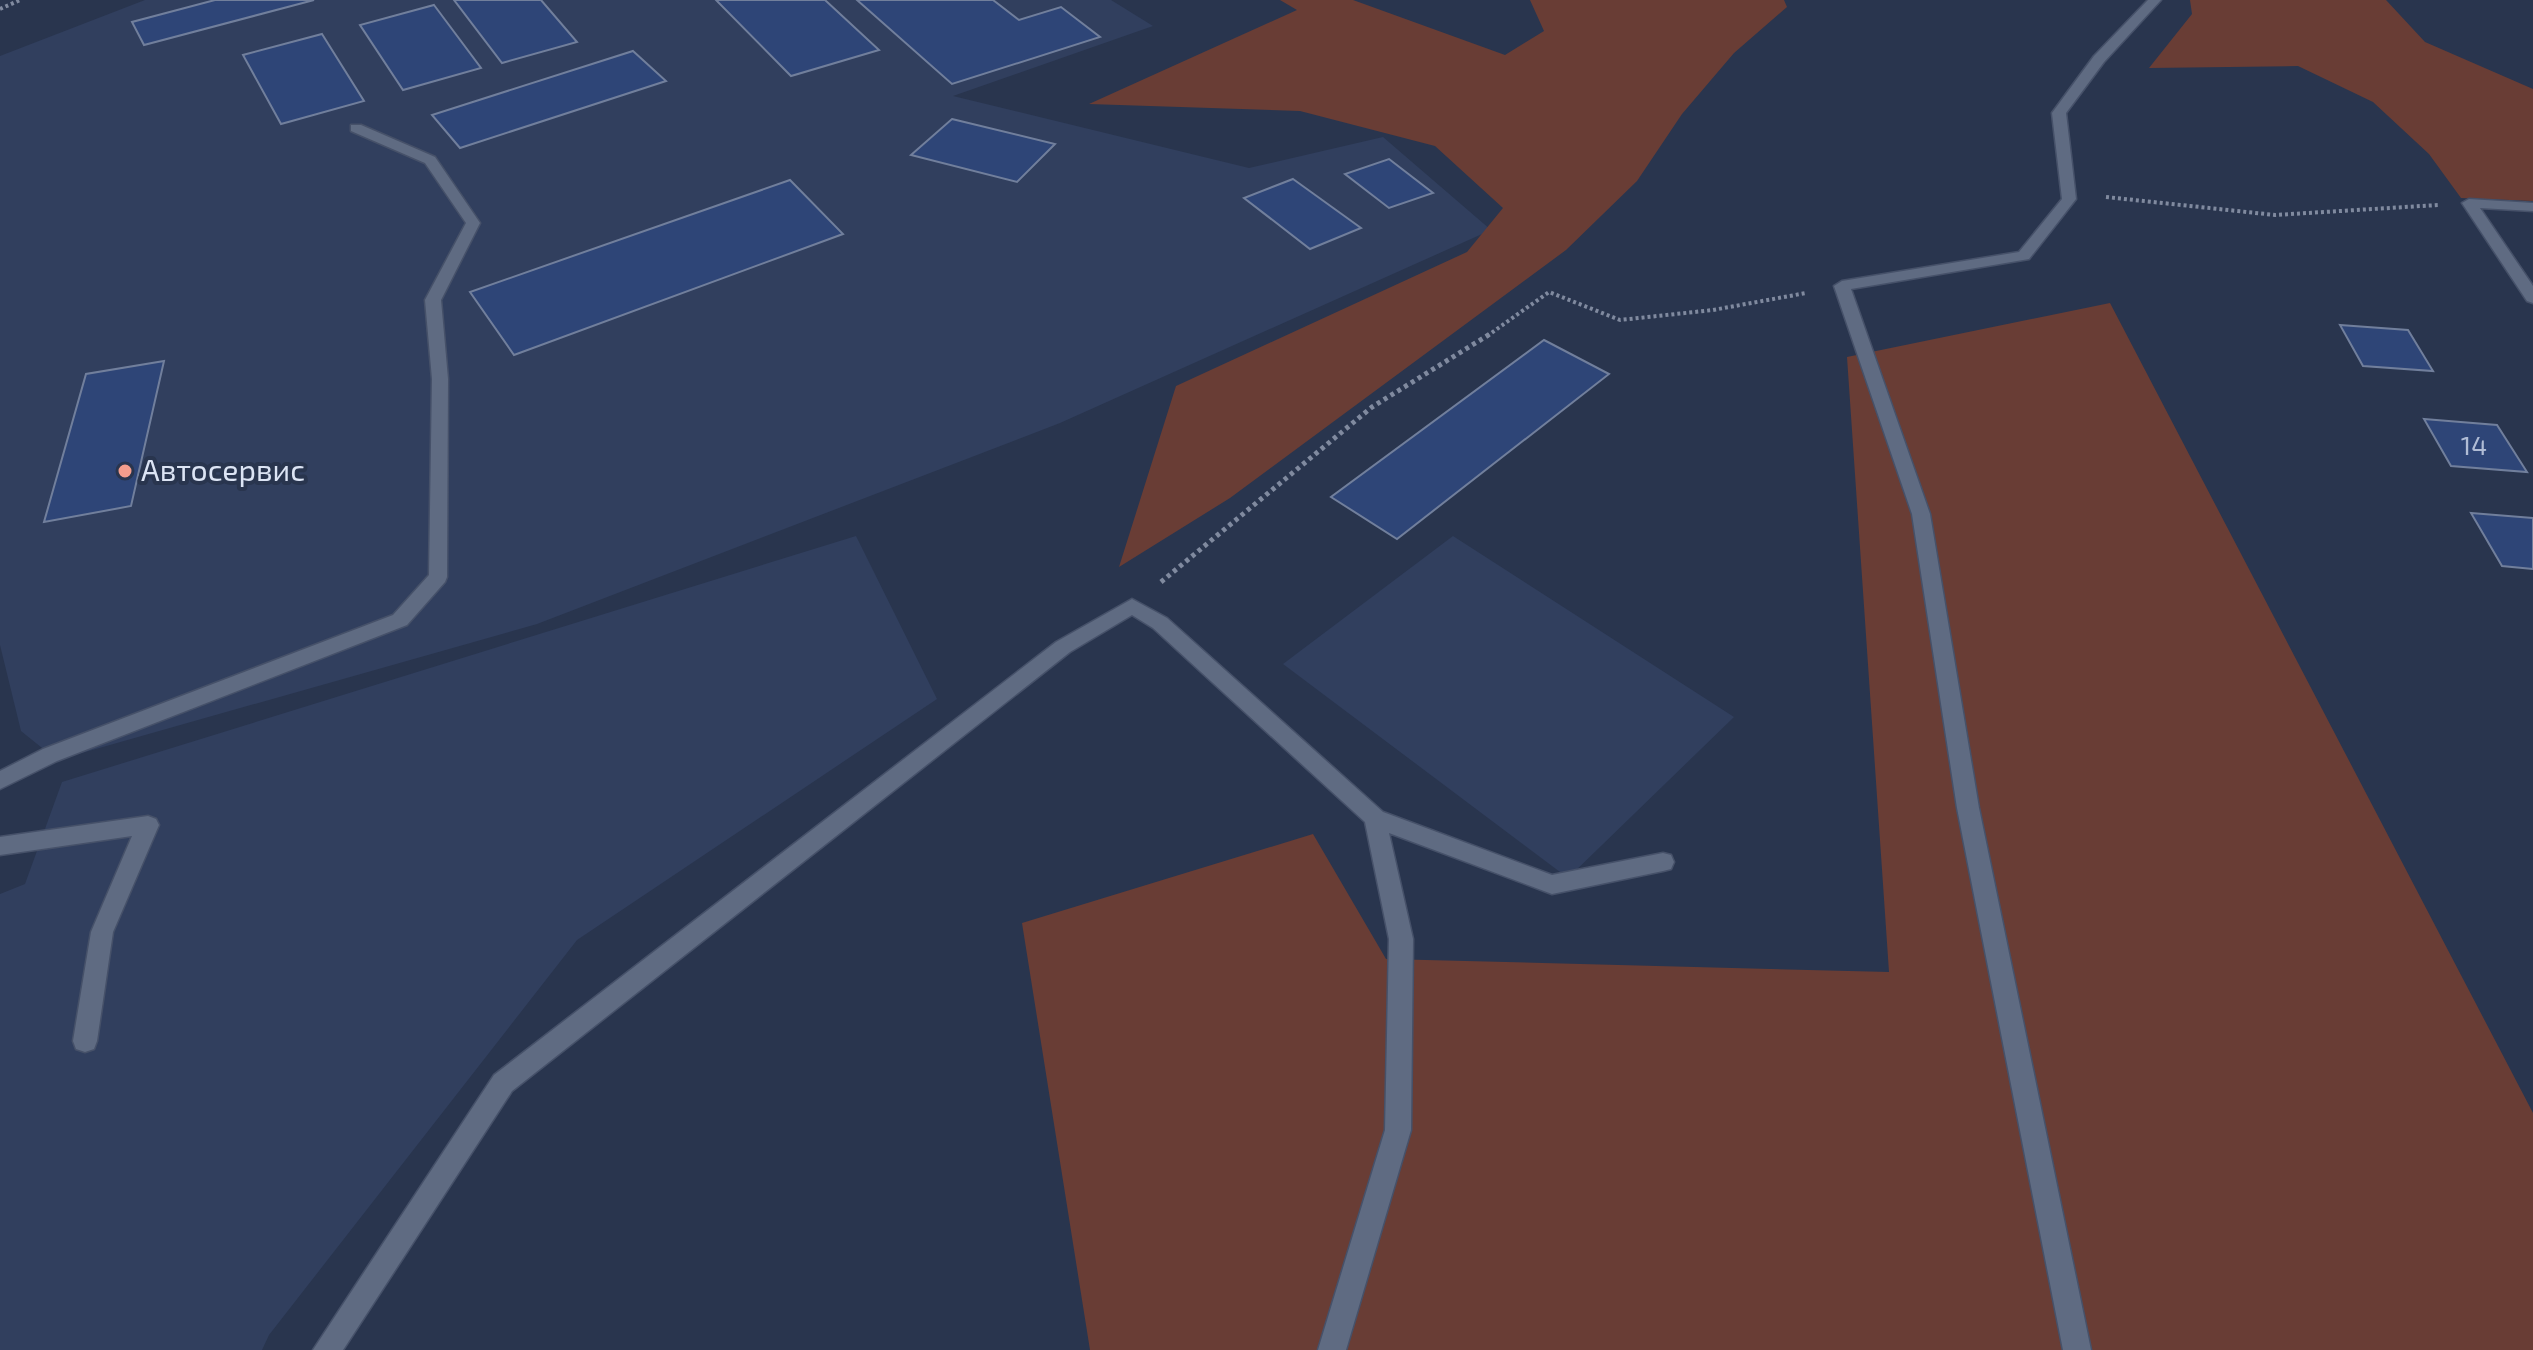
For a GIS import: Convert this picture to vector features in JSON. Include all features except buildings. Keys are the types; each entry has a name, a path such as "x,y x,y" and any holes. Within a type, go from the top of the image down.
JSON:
{"street":[{"path":"2077,1350 1968,808 1921,514 1842,286 2024,256 2069,199 2059,113 2099,59 2155,0"},
{"path":"0,781 50,755 400,620 438,577 440,379 433,300 473,223 430,160 356,128"},
{"path":"2469,203 2533,207"},
{"path":"2469,203 2533,298"},
{"path":"327,1350 503,1083 1063,647 1132,606 1160,623 1375,818 1552,885 1663,862"},
{"path":"1332,1350 1398,1130 1401,939 1375,818"},
{"path":"0,846 148,825 102,932 85,1041"}],"path":[{"path":"0,9 20,0"},
{"path":"2069,199 2129,196 2222,213 2304,213 2469,203"},
{"path":"1132,606 1277,489 1372,407 1463,354 1549,292 1620,320 1713,310 1842,286"}],"shaded area":[{"path":"145,0 1111,0 1153,26 953,96 1249,168 1383,137 1491,230 1060,423 537,624 57,760 21,731 0,645 0,56"},
{"path":"1280,0 1353,0 1505,55 1544,31 1530,0 1784,0 1787,7 1734,53 1682,114 1637,181 1566,250 1230,498 1119,567 1176,386 1467,252 1503,208 1435,146 1300,111 1089,104 1297,10"},
{"path":"2190,0 2386,0 2425,42 2533,89 2533,201 2461,198 2429,154 2373,102 2298,66 2149,68 2192,14"},
{"path":"2110,303 2533,1113 2533,1350 1090,1350 1022,923 1313,834 1386,959 1889,972 1847,357"},
{"path":"856,536 937,699 577,940 269,1335 262,1350 0,1350 0,894 25,884 62,782"},
{"path":"1453,536 1734,717 1568,878 1283,664"}],"place":[{"name":"Автосервис","path":"125,471"}]}
